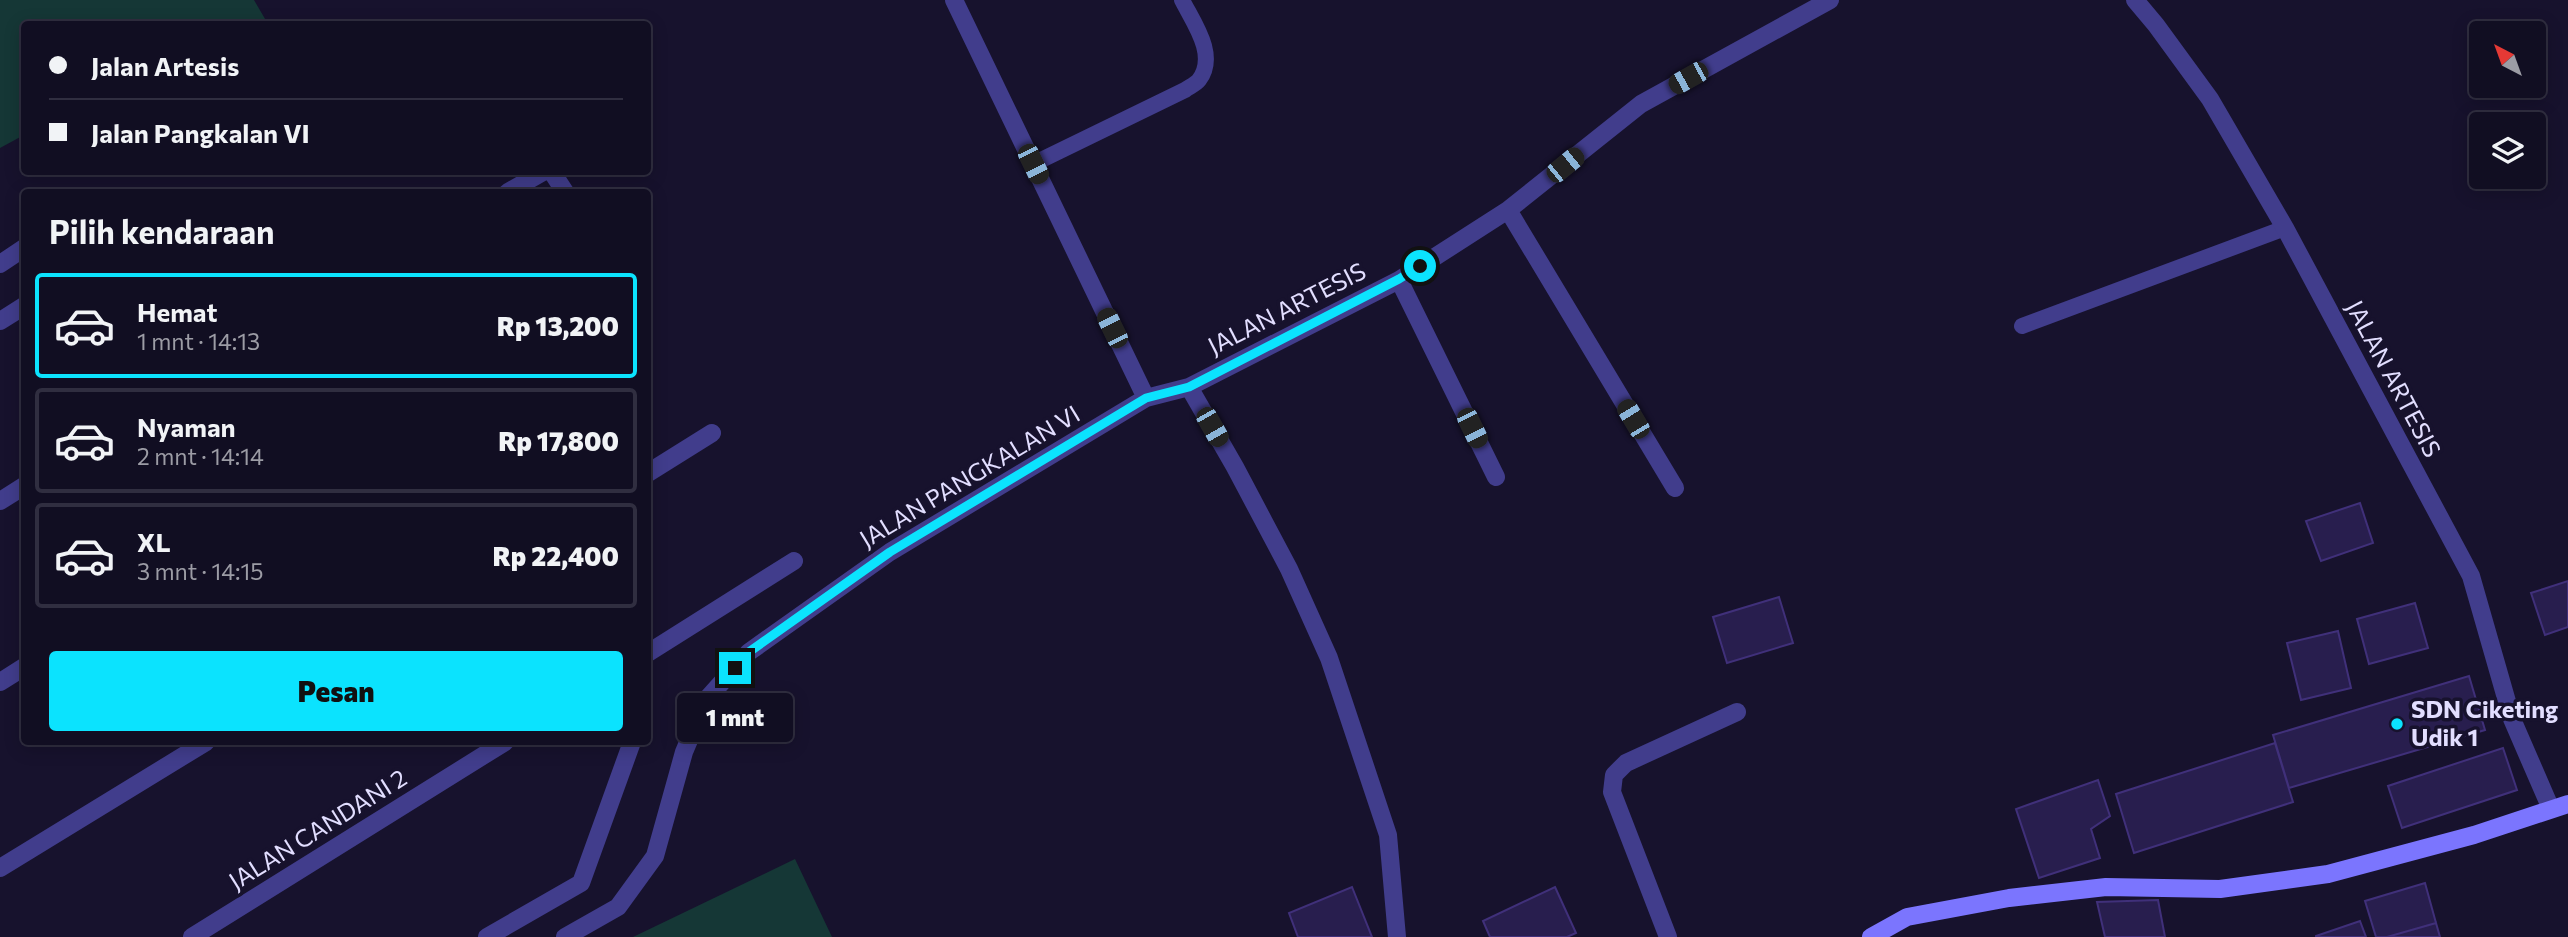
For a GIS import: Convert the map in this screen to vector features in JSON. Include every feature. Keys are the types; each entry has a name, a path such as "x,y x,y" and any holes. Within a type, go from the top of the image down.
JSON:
{"street":[{"path":"954,0 1146,398"},
{"name":"JALAN ARTESIS","path":"1146,398 1189,387 1399,279 1508,210 1641,104 1830,0"},
{"name":"JALAN ARTESIS","path":"2135,0 2210,99 2285,228 2471,576 2512,719 2559,806"},
{"path":"513,189 538,175"},
{"path":"1508,210 1675,488"},
{"path":"0,264 21,250"},
{"path":"1399,279 1496,477"},
{"path":"0,321 21,308"},
{"path":"1189,387 1283,558 1329,658 1388,835 1397,937"},
{"name":"JALAN PANGKALAN VI","path":"565,937 618,908 655,856 684,752 706,700 749,652 890,552 1146,398"},
{"path":"651,470 712,433"},
{"path":"0,501 21,488"},
{"path":"651,651 794,561"},
{"path":"0,682 21,669"},
{"path":"1668,937 1612,792 1614,775 1626,762 1737,712"},
{"path":"0,868 201,745"},
{"name":"JALAN CANDANI 2","path":"192,937 500,745"},
{"path":"487,937 581,883 631,745"},
{"path":"1871,937 1907,917 2009,898 2106,887 2220,889 2328,874 2474,835 2559,806"}],"lane":[{"path":"1033,164 1185,90 1199,80 1205,64 1204,44 1182,0"},
{"path":"2022,326 2285,228"}],"green space":[{"path":"0,0 254,0 266,21 21,21 21,137 0,148"},
{"path":"795,859 832,937 633,937"}],"building":[{"path":"2360,503 2373,543 2321,561 2306,521"},
{"path":"2568,581 2568,627 2545,635 2531,593"},
{"path":"1779,597 1793,643 1727,663 1713,617"},
{"path":"2415,603 2428,648 2369,664 2357,619"},
{"path":"2338,631 2351,688 2301,700 2287,643"},
{"path":"2469,676 2485,730 2289,788 2273,735"},
{"path":"2275,743 2293,802 2134,853 2116,794"},
{"path":"2503,748 2517,790 2402,828 2388,786"},
{"path":"2098,780 2110,816 2091,829 2100,858 2039,878 2016,809"},
{"path":"2425,883 2436,923 2387,937 2376,937 2365,901"},
{"path":"1352,887 1372,937 1298,937 1289,913"},
{"path":"1555,887 1576,933 1567,937 1490,937 1483,921"},
{"path":"2158,900 2165,937 2105,937 2097,902"},
{"path":"2360,921 2366,937 2316,937 2316,936"},
{"path":"2436,923 2440,937 2387,937"}],"place":[{"name":"SDN Ciketing Udik 1","path":"2397,724"}],"route":[{"path":"735,668 749,652 890,552 1146,398 1189,387 1420,266"}]}
